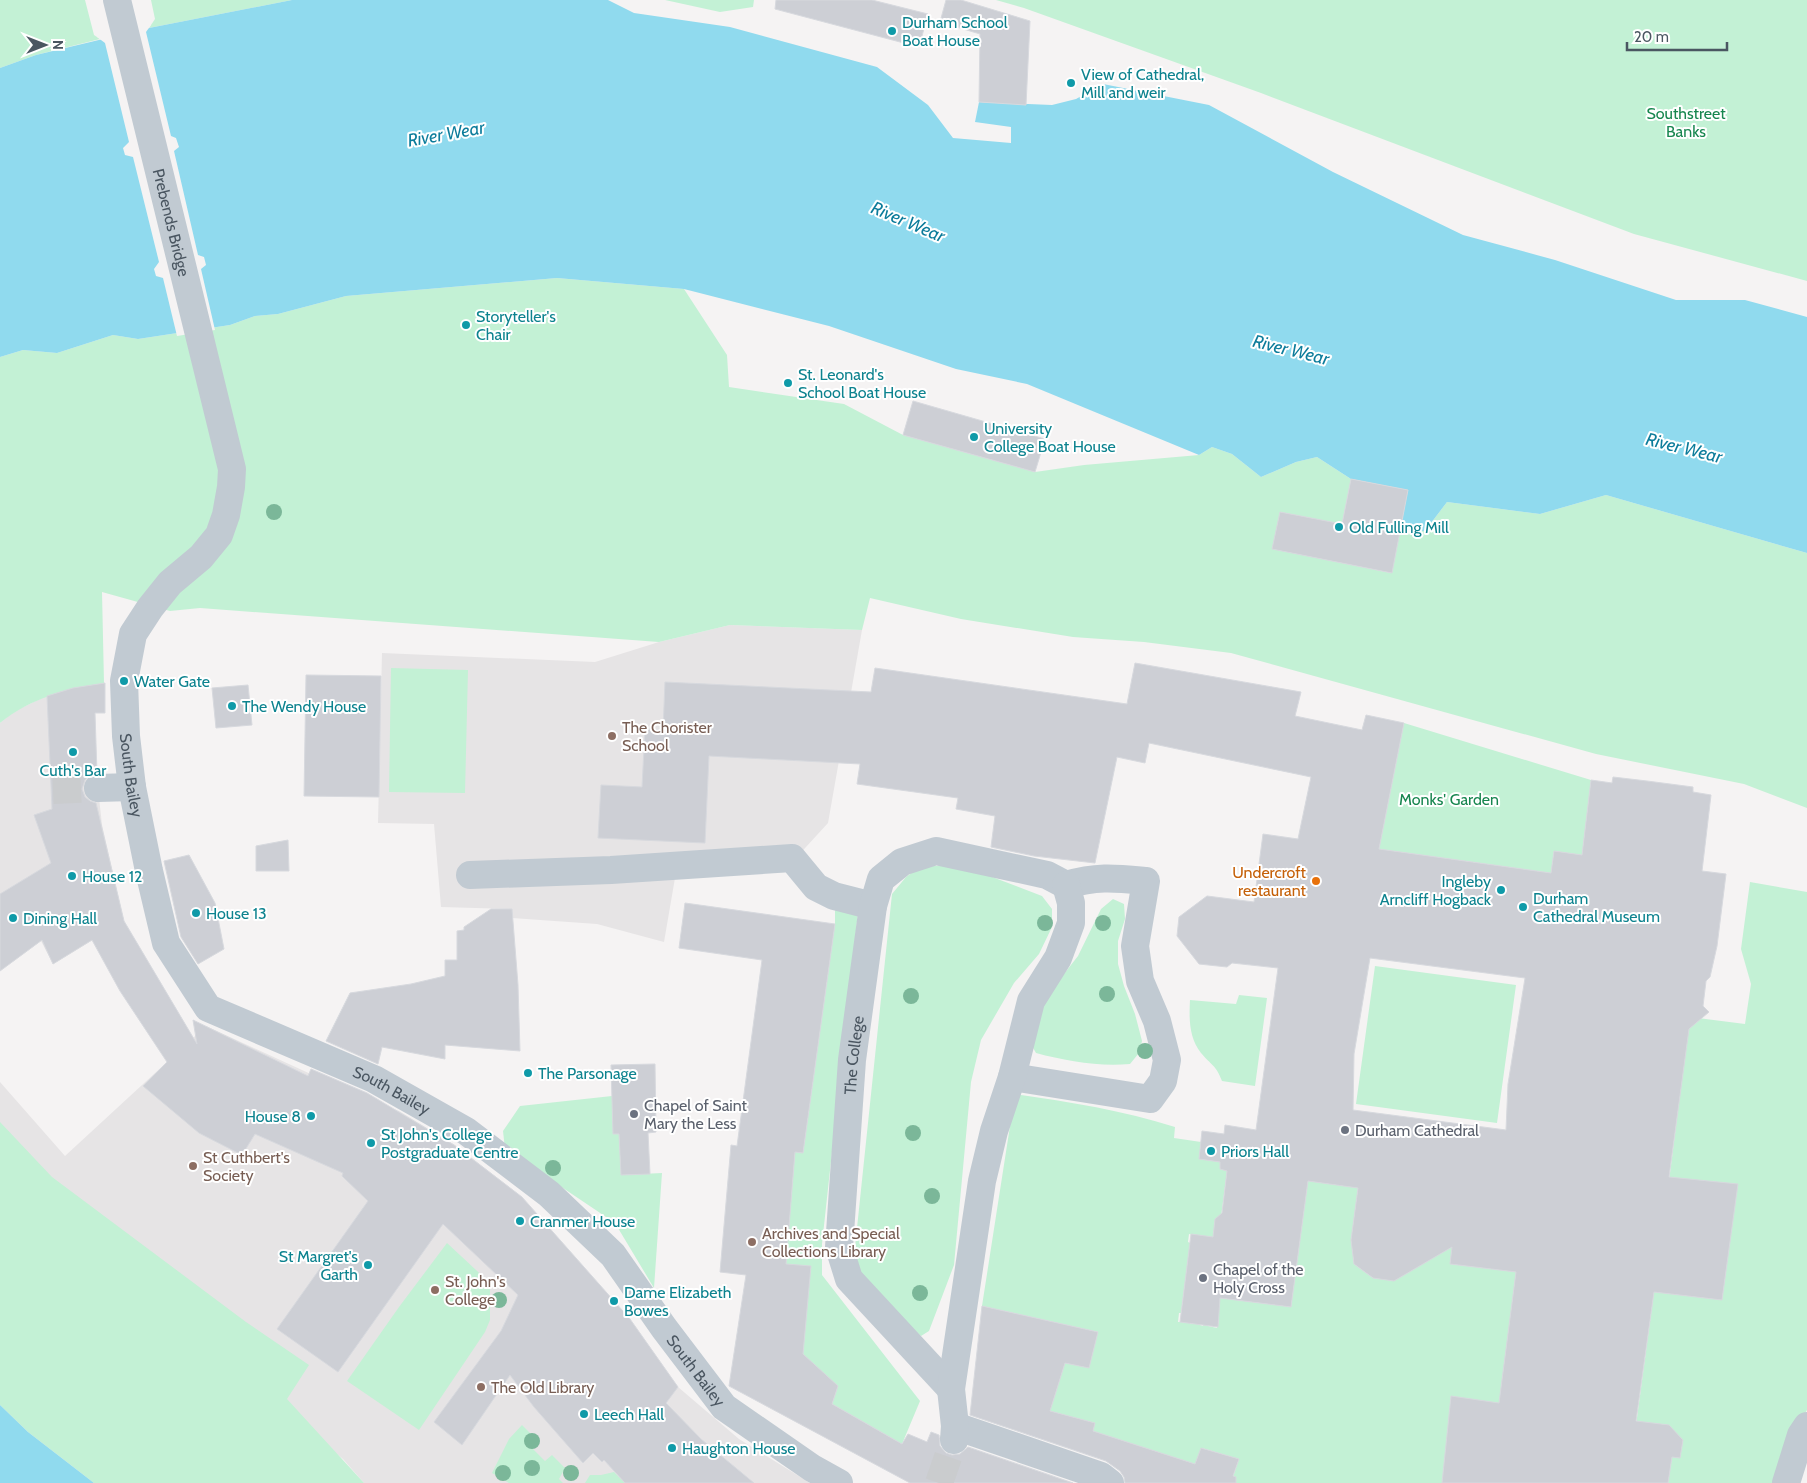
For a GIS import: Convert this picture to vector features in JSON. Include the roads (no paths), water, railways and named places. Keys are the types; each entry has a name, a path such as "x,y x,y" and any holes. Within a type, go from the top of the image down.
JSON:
{"street":[{"name":"Prebends Bridge","path":"117,0 232,469 226,515 219,535 201,557 170,583 150,608 133,634 124,681"},
{"name":"South Bailey","path":"124,681 126,736 132,787 166,943 208,1008 374,1079 466,1131 549,1194 613,1255 664,1328 724,1407 812,1468 840,1483"},
{"path":"98,788 132,787"},
{"name":"The College","path":"951,1388 849,1279 839,1247 852,1060 873,906 881,879 902,862 936,851 1047,875 1066,885"},
{"path":"470,875 611,870 792,858 816,887 834,896 873,906"},
{"path":"1012,1077 1150,1099 1163,1081 1166,1060 1156,1021 1140,981 1136,946 1146,881 1106,877 1066,885 1071,903 1071,923 1058,958 1031,1001 1012,1077 994,1131 982,1182 951,1388 954,1433 1101,1476 1110,1483"},
{"path":"1786,1483 1801,1435 1807,1426"}],"water":[{"name":"River Wear","path":"292,0 608,0 634,13 730,27 877,67 928,105 953,138 1011,143 1011,127 975,122 979,102 1052,105 1076,99 1103,84 1209,105 1333,172 1463,235 1555,260 1676,300 1745,300 1807,317 1807,553 1606,495 1540,514 1447,502 1425,531 1400,530 1407,490 1351,479 1317,457 1296,462 1261,477 1232,454 1212,447 1199,455 1027,384 956,369 829,326 684,289 557,278 346,296 278,314 255,316 230,325 138,339 113,335 57,353 23,350 0,357 0,68 36,55 149,28"},
{"path":"0,1405 28,1432 94,1483 0,1483"}],"tunnel":[{"path":"53,790 98,788"},
{"path":"939,1483 954,1440"}],"place":[{"name":"Durham School Boat House","path":"892,31"},
{"name":"View of Cathedral, Mill and weir","path":"1071,83"},
{"name":"Storyteller's Chair","path":"466,325"},
{"name":"St. Leonard's School Boat House","path":"788,383"},
{"name":"University College Boat House","path":"974,437"},
{"name":"Old Fulling Mill","path":"1339,527"},
{"name":"Water Gate","path":"124,681"},
{"name":"The Wendy House","path":"232,706"},
{"name":"The Chorister School","path":"612,736"},
{"name":"Cuth's Bar","path":"73,752"},
{"name":"House 12","path":"72,876"},
{"name":"Undercroft restaurant","path":"1316,881"},
{"name":"Ingleby Arncliff Hogback","path":"1501,890"},
{"name":"Durham Cathedral Museum","path":"1523,907"},
{"name":"House 13","path":"196,913"},
{"name":"Dining Hall","path":"13,918"},
{"name":"The Parsonage","path":"528,1073"},
{"name":"Chapel of Saint Mary the Less","path":"634,1114"},
{"name":"House 8","path":"311,1116"},
{"name":"Durham Cathedral","path":"1345,1130"},
{"name":"St John's College Postgraduate Centre","path":"371,1143"},
{"name":"Priors Hall","path":"1211,1151"},
{"name":"St Cuthbert's Society","path":"193,1166"},
{"name":"Cranmer House","path":"520,1221"},
{"name":"Archives and Special Collections Library","path":"752,1242"},
{"name":"St Margret's Garth","path":"368,1265"},
{"name":"Chapel of the Holy Cross","path":"1203,1278"},
{"name":"St. John's College","path":"435,1290"},
{"name":"Dame Elizabeth Bowes","path":"614,1301"},
{"name":"The Old Library","path":"481,1387"},
{"name":"Leech Hall","path":"584,1414"},
{"name":"Haughton House","path":"672,1448"}],"park label":[{"name":"Southstreet Banks","path":"1686,122"},
{"name":"Monks' Garden","path":"1449,799"}]}
